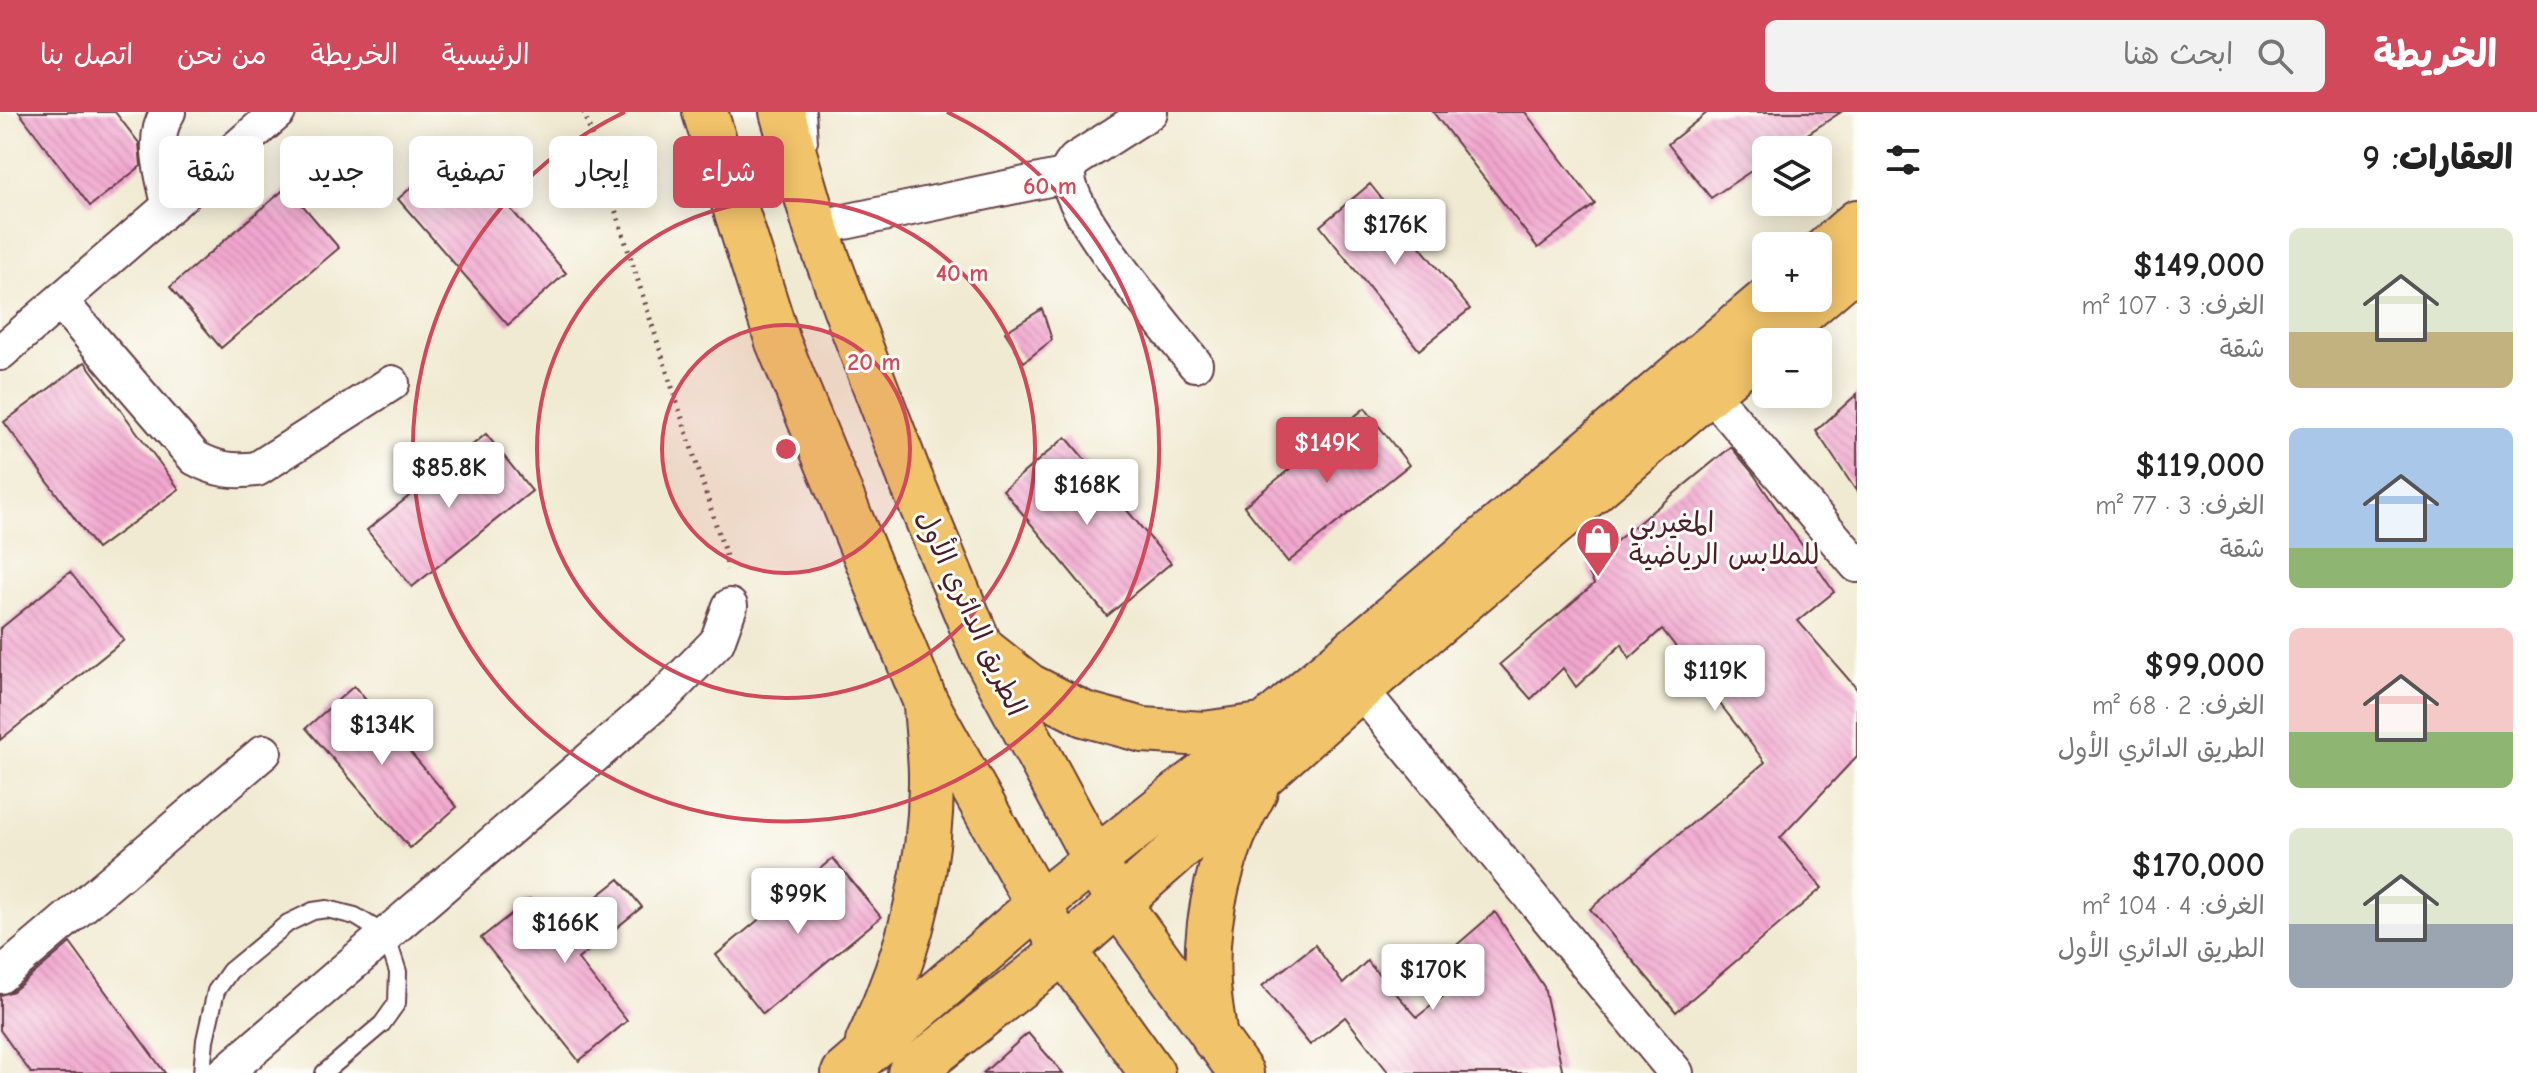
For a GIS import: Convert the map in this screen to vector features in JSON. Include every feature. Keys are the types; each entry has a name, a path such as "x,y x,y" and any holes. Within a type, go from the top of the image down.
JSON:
{"main road":[{"path":"705,112 778,342 926,703 1064,951 1152,1073"},
{"name":"الطريق الدائري الأول","path":"782,112 816,228 911,480 981,648 1118,903 1228,1056"},
{"path":"1832,244 1857,222"},
{"path":"1785,328 1857,266"},
{"path":"910,1073 1064,951 1118,903 1266,747 1753,312"},
{"path":"852,1066 1093,859 1360,689 1752,356"},
{"path":"981,648 1029,686 1084,714 1143,730 1204,734 1266,747"},
{"path":"852,1066 892,992 914,922 925,864 931,776 926,703"},
{"path":"1228,1056 1208,983 1212,912 1220,870 1266,747"}],"street":[{"path":"160,136 168,112"},
{"path":"250,136 278,112"},
{"path":"1150,112 1075,160 1068,175 1073,196 1091,229 1195,364"},
{"path":"816,228 1068,175"},
{"path":"0,353 165,208"},
{"path":"60,301 195,458 213,468 234,472 257,469 392,383"},
{"path":"1710,392 1857,565"},
{"path":"225,1073 665,695 717,642 730,606"},
{"path":"1360,689 1676,1073"},
{"path":"0,976 264,752"}],"lane":[{"path":"807,112 816,228"},
{"path":"202,1073 205,1040 216,991 230,971 277,931 300,916 327,909 355,916 386,935 398,972 397,1003 382,1024 324,1073"}],"path":[{"path":"584,112 726,556 730,606"}],"building":[{"path":"19,112 115,112 139,143 141,166 90,206"},
{"path":"1433,112 1525,112 1595,204 1538,248"},
{"path":"1708,112 1841,112 1804,136 1752,136 1752,170 1711,198 1668,144"},
{"path":"1370,184 1470,309 1419,350 1320,226"},
{"path":"409,189 409,208 510,208 566,273 508,325 398,199"},
{"path":"280,193 280,208 305,208 339,248 221,348 170,287"},
{"path":"1042,309 1052,340 1024,362 1005,332"},
{"path":"85,362 179,489 97,549 4,422"},
{"path":"1857,394 1857,492 1816,431"},
{"path":"1365,408 1409,465 1288,562 1244,506"},
{"path":"486,434 532,491 412,587 367,530"},
{"path":"1066,437 1171,563 1107,616 1003,490"},
{"path":"1731,447 1752,472 1834,592 1798,621 1857,689 1857,756 1780,838 1822,888 1676,1012 1590,909 1765,762 1662,629 1629,659 1622,644 1576,687 1563,668 1531,699 1500,664 1594,584 1586,566"},
{"path":"70,572 124,640 0,740 0,629"},
{"path":"354,686 457,807 410,848 306,728"},
{"path":"833,858 881,917 763,1014 716,955"},
{"path":"619,879 642,907 578,959 627,1021 579,1061 481,938 530,899 555,930"},
{"path":"1495,912 1544,987 1563,1073 1389,1073 1345,1017 1310,1045 1262,986 1315,945 1343,984 1367,961 1417,1017 1473,973 1452,949"},
{"path":"70,943 165,1073 31,1073 0,1030 0,995 13,991"},
{"path":"1028,1033 1063,1073 983,1073"}],"place":[{"name":"المغيربي للملابس الرياضية","path":"1598,578"}]}
